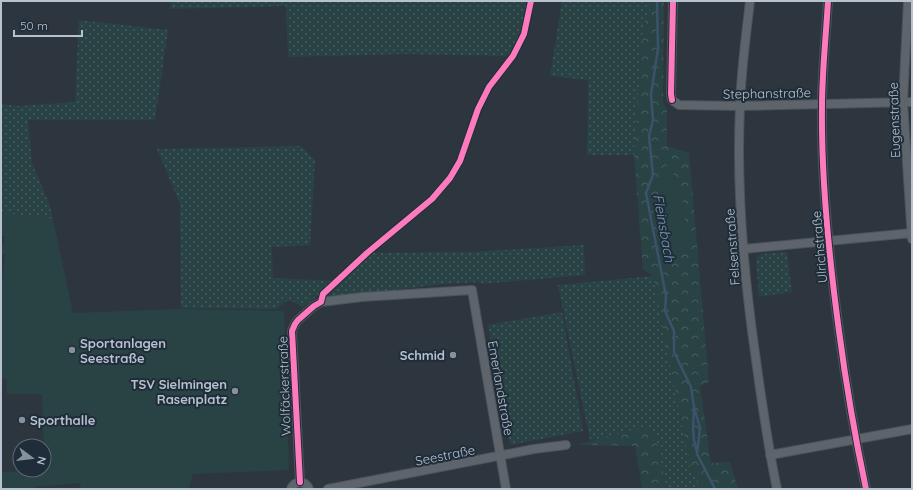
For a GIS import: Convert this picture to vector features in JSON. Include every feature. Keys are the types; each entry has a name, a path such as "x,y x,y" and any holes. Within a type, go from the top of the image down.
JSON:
{"street":[{"name":"Stephanstraße","path":"673,1 671,94 672,100 676,104 685,106 740,106 912,102"},
{"name":"Felsenstraße","path":"750,1 740,106 740,181 747,298 765,429 777,489"},
{"name":"Ulrichstraße","path":"828,1 822,104 823,157 829,241 835,302 845,376 866,489"},
{"name":"Eugenstraße","path":"908,1 903,102 912,235"},
{"path":"744,249 912,235"},
{"name":"Emerlandstraße","path":"472,290 506,489"},
{"name":"Wolfäckerstraße","path":"300,482 292,331 298,320 321,302 362,297 472,290"},
{"path":"770,455 912,429"},
{"name":"Seestraße","path":"334,488 534,449 566,445"},
{"path":"292,489 294,484 300,482 306,484 309,489"}],"green space":[{"path":"171,1 531,1 524,33 513,56 405,54 288,57 286,6 170,9"},
{"path":"562,1 650,1 650,10 643,30 634,155 587,155 588,80 550,76"},
{"path":"650,1 664,1 663,103 667,110 667,146 689,153 709,382 700,386 711,463 730,462 738,489 702,489 691,471 653,276 643,269 634,155 643,30 650,10","holes":["671,168 685,210 684,222 692,247 670,254 660,183"]},
{"path":"79,20 168,30 155,120 28,120 32,163 50,206 53,219 1,213 1,104 19,106 75,102"},
{"path":"301,146 315,160 310,245 272,247 273,278 338,281 368,253 471,252 584,245 585,275 481,284 481,282 442,284 321,299 323,294 336,281 302,308 293,301 286,301 280,305 278,309 181,308 180,204 157,149"},
{"name":"Fleinsbach","path":"666,165 671,168 685,210 684,222 692,247 670,254 660,183"},
{"path":"1,213 53,219 73,313 175,309 284,311 289,470 193,474 189,489 81,489 80,483 34,487 34,489 1,489 1,472 12,472 12,478 52,478 52,438 44,438 42,394 7,394 7,379 1,379 1,284 5,255 1,254 1,245 4,245 5,236 1,236"},
{"path":"787,252 792,292 759,297 756,258 760,254"},
{"path":"653,276 691,471 702,489 667,489 654,431 590,440 558,285"},
{"path":"562,312 583,431 510,445 488,325"},
{"path":"639,428 654,431 667,489 642,489 635,446 577,445"}],"waterway":[{"name":"Fleinsbach","path":"657,1 658,49 651,94 653,120 649,136 653,175 646,193 666,296 665,311 674,331 674,352 691,387 694,407 700,428 697,454 715,489"},
{"name":"Fleinsbach","path":"694,410 693,426 695,447 697,452"}],"cycle path":[{"path":"300,482 292,331 295,324 314,306 321,302 323,294 367,253 432,199 450,178 460,161 478,109 489,87 513,56 524,34 531,1"},
{"path":"672,100 673,1"},
{"path":"828,1 823,67 822,107 826,219 839,331 854,430 866,489"}],"place":[{"name":"Sportanlagen Seestraße","path":"72,350"},
{"name":"Schmid","path":"453,355"},
{"name":"TSV Sielmingen Rasenplatz","path":"235,391"},
{"name":"Sporthalle","path":"22,420"}]}
